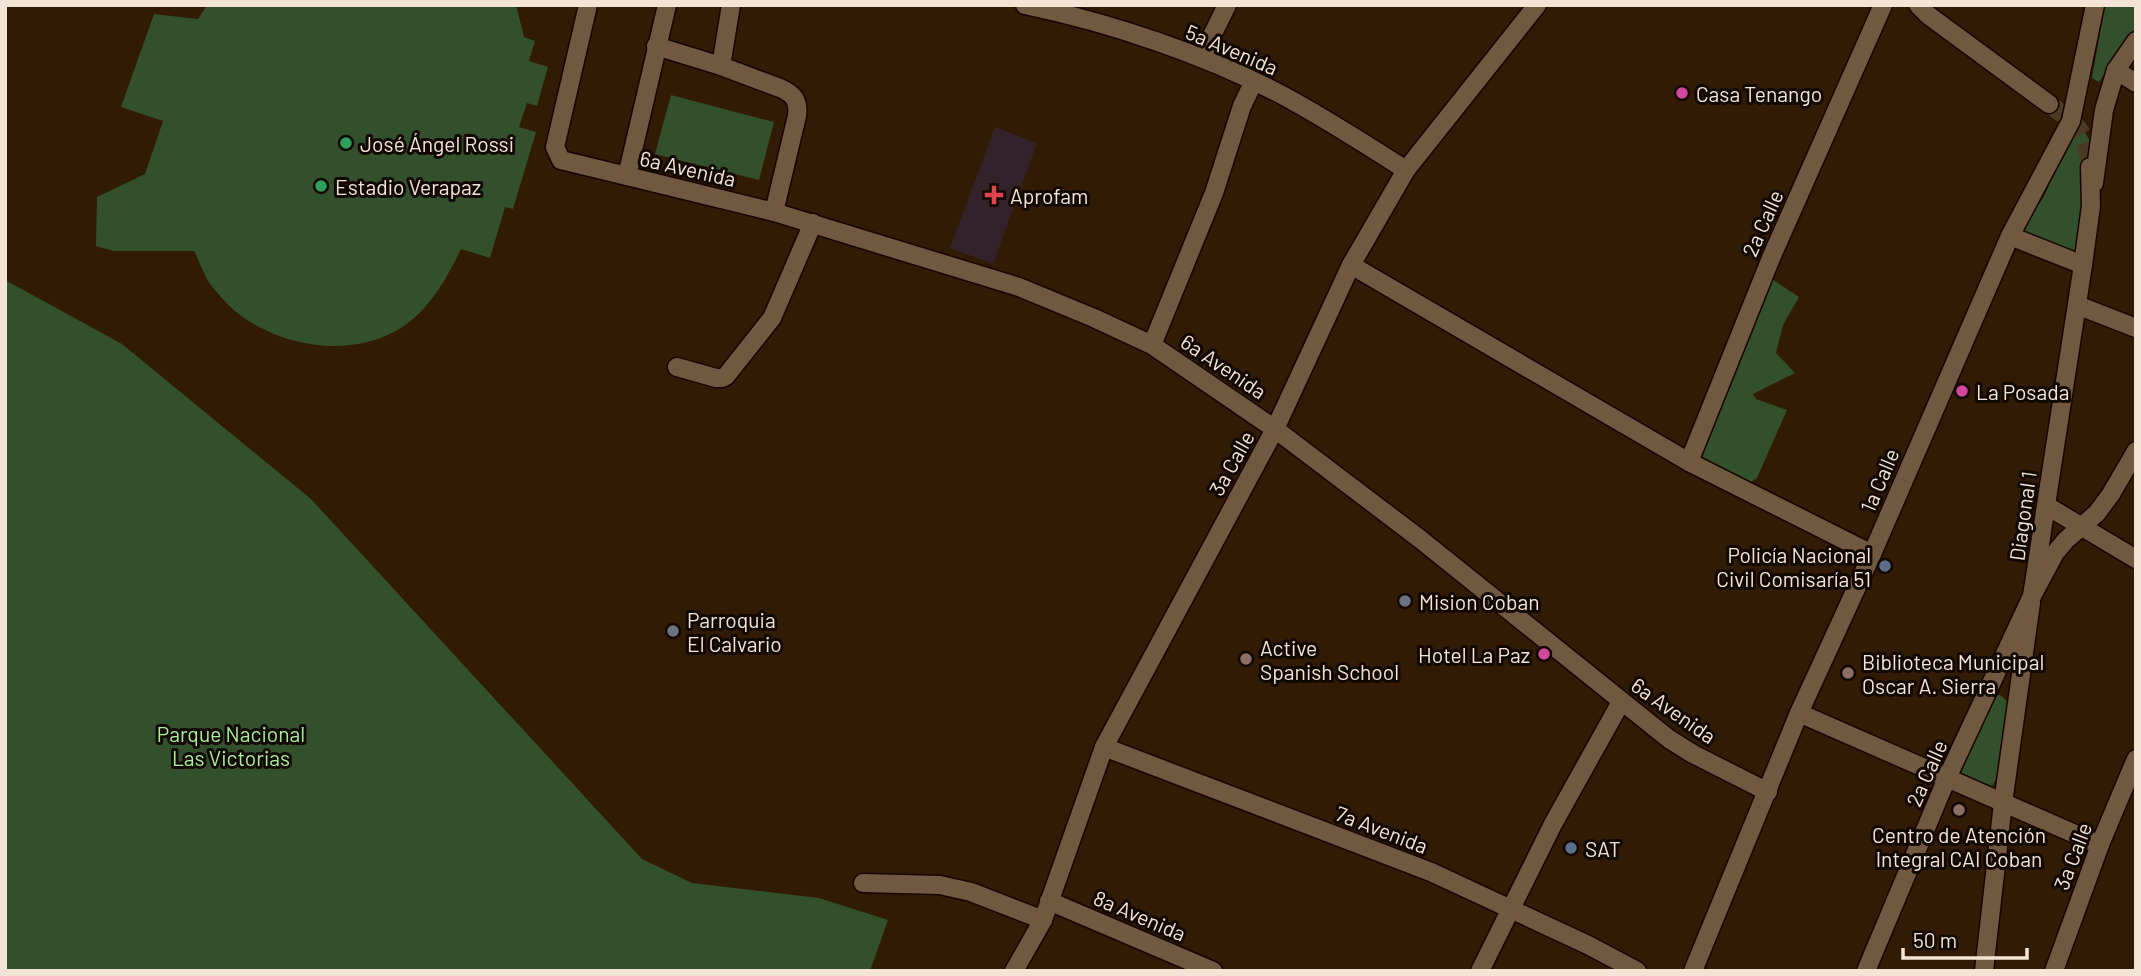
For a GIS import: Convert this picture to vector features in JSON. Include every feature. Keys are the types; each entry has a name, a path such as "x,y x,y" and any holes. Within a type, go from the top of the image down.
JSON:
{"street":[{"name":"6a Avenida","path":"588,5 555,139 555,147 561,160 774,212 1019,287 1152,345 1275,429 1420,539 1621,702 1685,749 1768,793"},
{"path":"627,176 667,5"},
{"path":"721,66 732,5"},
{"name":"5a Avenida","path":"1025,5 1091,22 1201,58 1254,81 1332,124 1406,170"},
{"path":"1201,58 1227,5"},
{"name":"3a Calle","path":"1014,971 1042,920 1104,747 1275,429 1351,265 1406,170 1537,5"},
{"name":"2a Calle","path":"1689,462 1772,258 1883,5"},
{"path":"1918,5 2049,104"},
{"name":"1a Calle","path":"1693,971 1799,713 1872,554 2010,236 2071,121 2095,5"},
{"path":"2136,41 2116,70 2136,83"},
{"path":"656,46 721,66 790,92 796,99 799,107 774,212"},
{"name":"Diagonal 1","path":"1984,971 2003,803 2032,596 2104,110 2116,70"},
{"path":"1152,345 1214,193 1242,106 1254,81"},
{"path":"2090,167 2091,206"},
{"path":"677,367 716,378 722,379 726,376 772,318 813,223"},
{"path":"2010,236 2083,265"},
{"path":"1351,265 1689,462 1872,554"},
{"path":"2077,305 2136,328"},
{"path":"2032,596 2055,553 2097,513 2136,451"},
{"path":"2047,506 2136,559"},
{"name":"2a Calle","path":"1866,971 1947,778 2032,596"},
{"path":"1480,971 1553,824 1621,702"},
{"path":"1799,713 2100,845"},
{"name":"7a Avenida","path":"1104,747 1431,872 1588,945 1637,971"},
{"name":"3a Calle","path":"2054,971 2100,845 2136,759"},
{"path":"863,883 950,887 971,892 1042,920"},
{"name":"8a Avenida","path":"1049,901 1213,971"}],"shaded area":[{"name":"Aprofam","path":"995,127 1037,143 993,264 950,248"}],"green space":[{"name":"Estadio Verapaz","path":"207,5 516,5 524,37 535,41 529,61 548,67 537,106 527,103 519,127 536,132 513,209 505,207 490,258 461,249 434,295 407,324 377,339 338,346 298,342 261,328 244,318 213,288 194,251 114,251 96,246 97,197 145,174 163,121 121,107 154,14 198,19"},
{"path":"2105,5 2136,5 2136,27 2099,82 2092,78"},
{"path":"671,95 774,122 759,180 655,154"},
{"path":"2079,123 2093,146 2080,254 2019,232 2043,198"},
{"path":"1772,279 1799,297 1783,325 1776,353 1795,373 1753,394 1756,399 1787,410 1757,478 1751,482 1699,457 1759,303"},
{"name":"Parque Nacional Las Victorias","path":"5,280 122,344 311,499 642,859 692,883 819,898 888,920 870,971 5,971"},
{"path":"1994,695 2000,695 2009,703 2000,773 1992,786 1960,773 1963,759"}],"tunnel":[{"path":"2049,104 2067,118 2083,136 2090,167"}],"place":[{"name":"Casa Tenango","path":"1682,93"},
{"name":"José Ángel Rossi","path":"346,143"},
{"name":"Estadio Verapaz","path":"321,186"},
{"name":"Aprofam","path":"994,195"},
{"name":"La Posada","path":"1962,391"},
{"name":"Policía Nacional Civil Comisaría 51","path":"1885,566"},
{"name":"Mision Coban","path":"1405,601"},
{"name":"Parroquia El Calvario","path":"673,631"},
{"name":"Hotel La Paz","path":"1544,654"},
{"name":"Active Spanish School","path":"1246,659"},
{"name":"Biblioteca Municipal Oscar A. Sierra","path":"1848,673"},
{"name":"Centro de Atención Integral CAI Coban","path":"1959,810"},
{"name":"SAT","path":"1571,848"}]}
